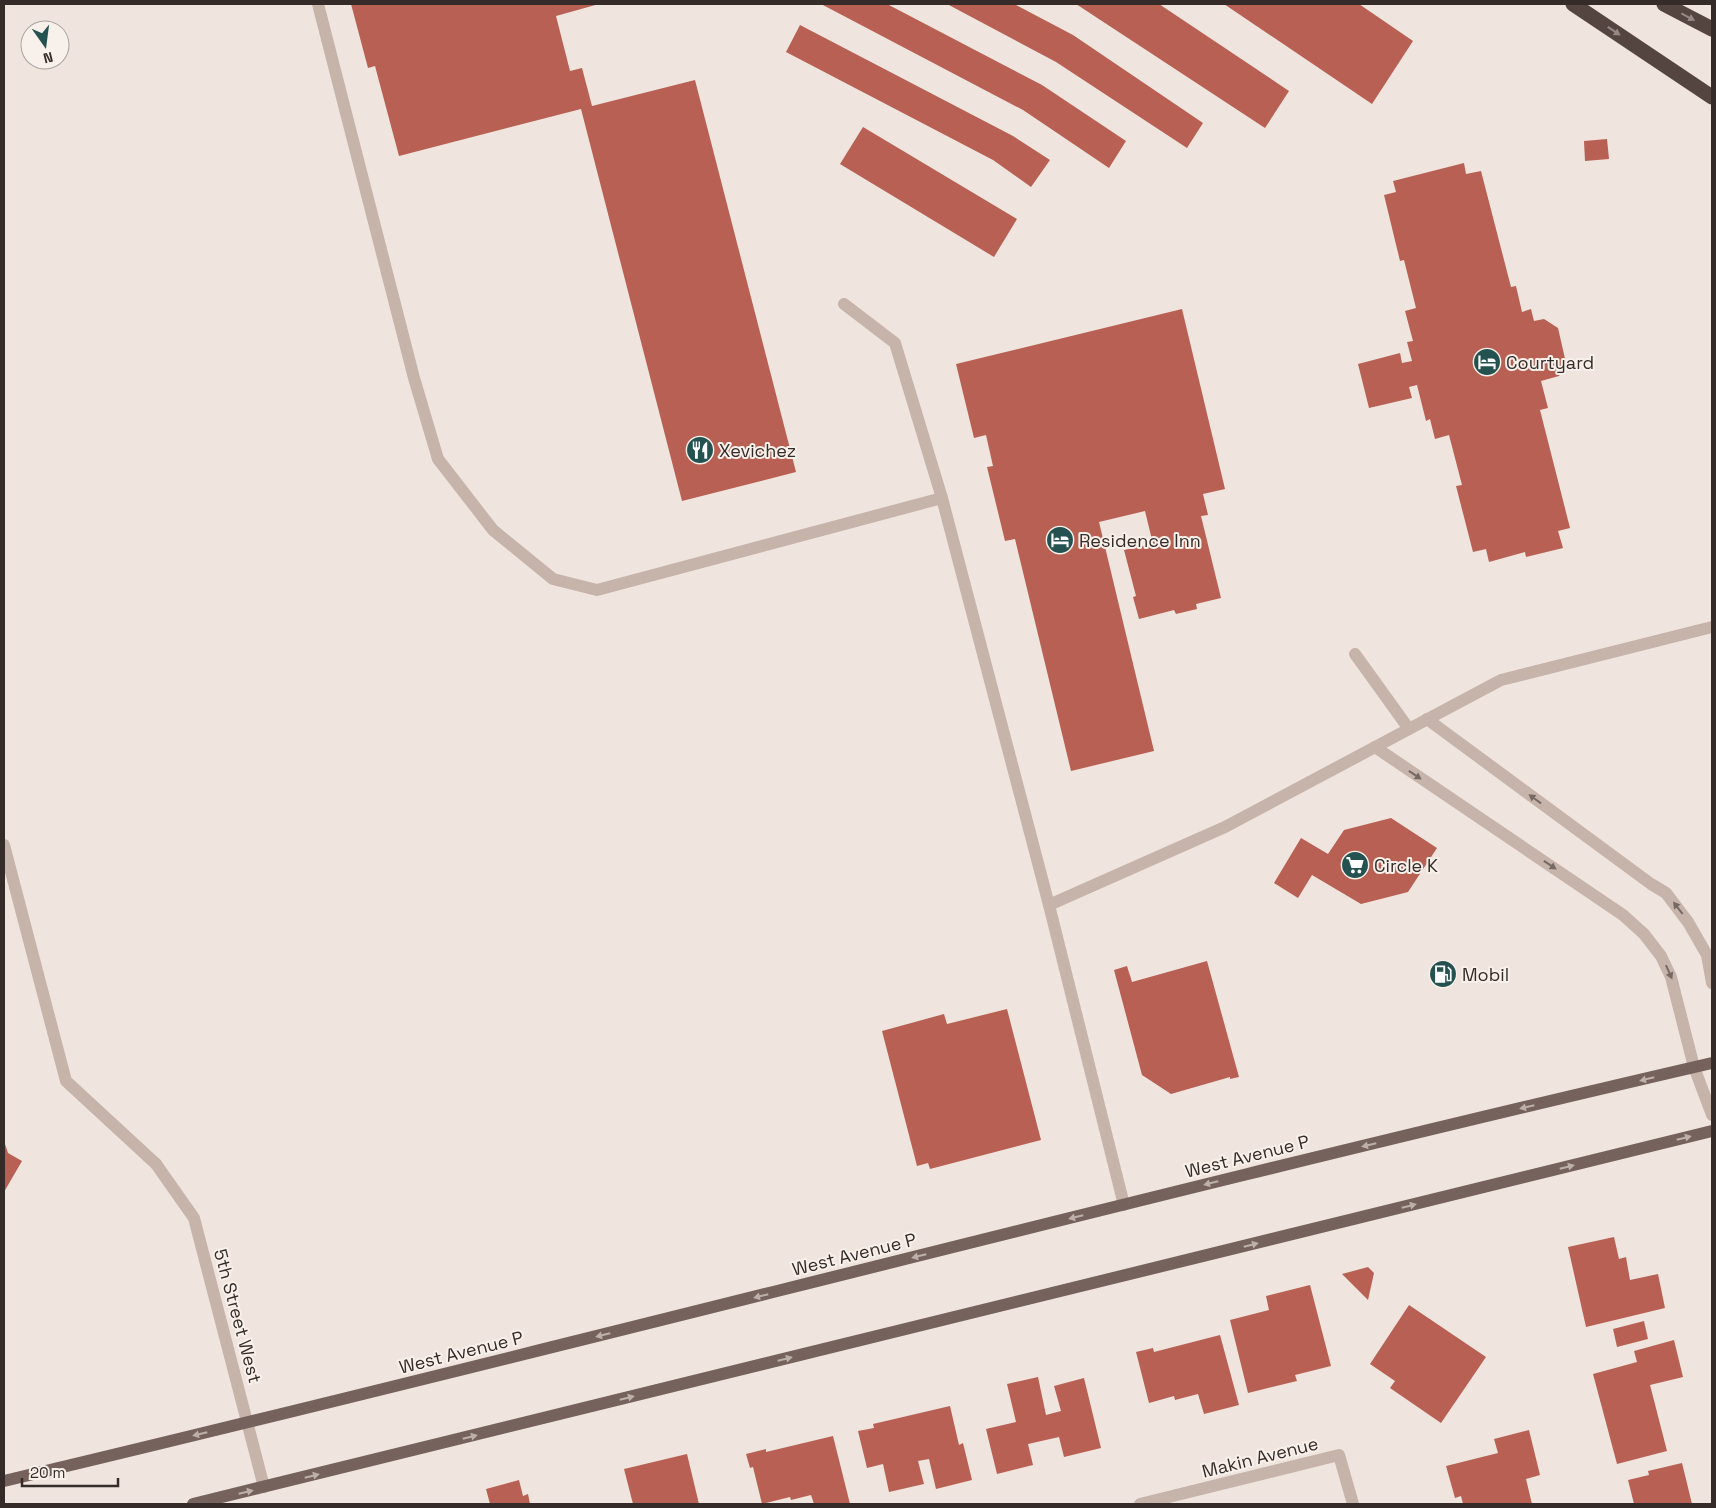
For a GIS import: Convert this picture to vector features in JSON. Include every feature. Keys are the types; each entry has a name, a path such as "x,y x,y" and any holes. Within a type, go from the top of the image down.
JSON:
{"highway":[{"path":"1573,4 1712,97"},
{"path":"1664,4 1712,30"}],"main road":[{"name":"West Avenue P","path":"4,1481 248,1423 1323,1156 1712,1063"},
{"path":"193,1504 1712,1131"}],"street":[{"path":"318,4 414,378 438,459 493,530 553,578 598,590 942,498"},
{"path":"844,304 895,343 942,498 1049,905 1124,1205"},
{"path":"1049,905 1225,826 1501,680 1712,626"},
{"path":"1355,654 1409,729"},
{"path":"1427,720 1666,894 1688,922 1707,955 1712,983"},
{"path":"1375,747 1623,915 1644,934 1661,956 1671,977 1694,1067 1712,1115"},
{"name":"5th Street West","path":"4,845 66,1081 156,1164 194,1218 264,1487"},
{"name":"Makin Avenue","path":"1140,1504 1339,1455 1352,1504"}],"building":[{"path":"351,4 599,4 556,16 570,71 582,68 592,106 695,80 796,472 682,501 581,109 399,156 375,66 368,68"},
{"path":"821,4 887,4 1042,85 1126,141 1109,168 1023,110"},
{"path":"947,4 1014,4 1073,35 1203,123 1187,148 1056,62"},
{"path":"1076,4 1159,4 1289,91 1265,128"},
{"path":"1224,4 1359,4 1413,41 1372,104"},
{"path":"800,25 1013,136 1050,160 1031,187 993,160 786,52"},
{"path":"863,127 1017,219 994,257 840,164"},
{"path":"1607,139 1609,159 1585,161 1584,141"},
{"name":"Courtyard","path":"1464,163 1466,174 1481,171 1511,287 1516,286 1522,312 1531,309 1534,321 1544,319 1558,328 1566,363 1559,376 1541,381 1548,408 1540,410 1570,528 1558,531 1563,548 1526,557 1525,552 1489,562 1486,549 1473,552 1456,486 1462,485 1449,435 1435,439 1430,419 1426,421 1417,385 1409,387 1412,398 1369,408 1358,364 1400,353 1402,363 1412,361 1407,342 1413,341 1405,311 1416,308 1404,260 1400,261 1384,195 1396,192 1393,181"},
{"name":"Residence Inn","path":"1182,309 1225,489 1203,494 1208,515 1201,516 1221,598 1196,604 1197,609 1176,614 1174,610 1139,619 1133,597 1136,596 1124,550 1153,544 1145,511 1099,522 1154,751 1071,771 1015,539 1005,541 987,467 993,466 986,435 974,438 956,364"},
{"name":"Circle K","path":"1391,818 1437,848 1408,892 1361,904 1312,875 1298,898 1274,883 1301,838 1328,854 1344,830"},
{"path":"1207,961 1239,1077 1230,1079 1230,1077 1171,1094 1142,1075 1114,970 1127,966 1132,982"},
{"path":"1007,1009 1041,1140 930,1169 928,1163 917,1166 882,1031 944,1014 947,1024"},
{"path":"4,1141 8,1153 22,1161 4,1192"},
{"path":"1614,1237 1619,1259 1626,1257 1630,1280 1658,1274 1665,1308 1586,1327 1568,1247"},
{"path":"1368,1267 1374,1273 1368,1300 1342,1274"},
{"path":"1310,1285 1331,1366 1295,1375 1297,1381 1248,1393 1230,1320 1269,1310 1266,1296"},
{"path":"1409,1305 1486,1357 1441,1423 1390,1388 1395,1381 1370,1364"},
{"path":"1644,1321 1648,1339 1617,1347 1613,1329"},
{"path":"1220,1335 1239,1405 1204,1414 1198,1394 1175,1400 1174,1396 1149,1403 1136,1352 1153,1348 1154,1352"},
{"path":"1674,1340 1683,1377 1650,1385 1667,1451 1617,1464 1593,1374 1637,1362 1634,1351"},
{"path":"1038,1377 1046,1415 1061,1411 1054,1386 1084,1378 1101,1448 1064,1457 1059,1437 1028,1444 1033,1465 997,1474 986,1429 1016,1422 1007,1384"},
{"path":"950,1406 959,1445 963,1443 972,1480 936,1489 929,1459 918,1461 924,1484 889,1492 883,1464 867,1468 858,1431 874,1428 873,1424"},
{"path":"1529,1430 1540,1475 1526,1479 1532,1504 1463,1504 1461,1496 1455,1498 1446,1466 1498,1453 1494,1439"},
{"path":"833,1436 850,1504 814,1504 811,1495 791,1500 790,1497 762,1504 753,1467 750,1468 746,1454 766,1449 766,1452"},
{"path":"687,1454 699,1504 633,1504 624,1469"},
{"path":"1682,1463 1692,1504 1634,1504 1628,1480 1649,1475 1648,1471"},
{"path":"519,1480 523,1496 528,1494 530,1504 490,1504 486,1489"}],"place":[{"name":"Courtyard","path":"1487,362"},
{"name":"Xevichez","path":"700,450"},
{"name":"Residence Inn","path":"1060,540"},
{"name":"Circle K","path":"1355,865"},
{"name":"Mobil","path":"1443,974"}]}
